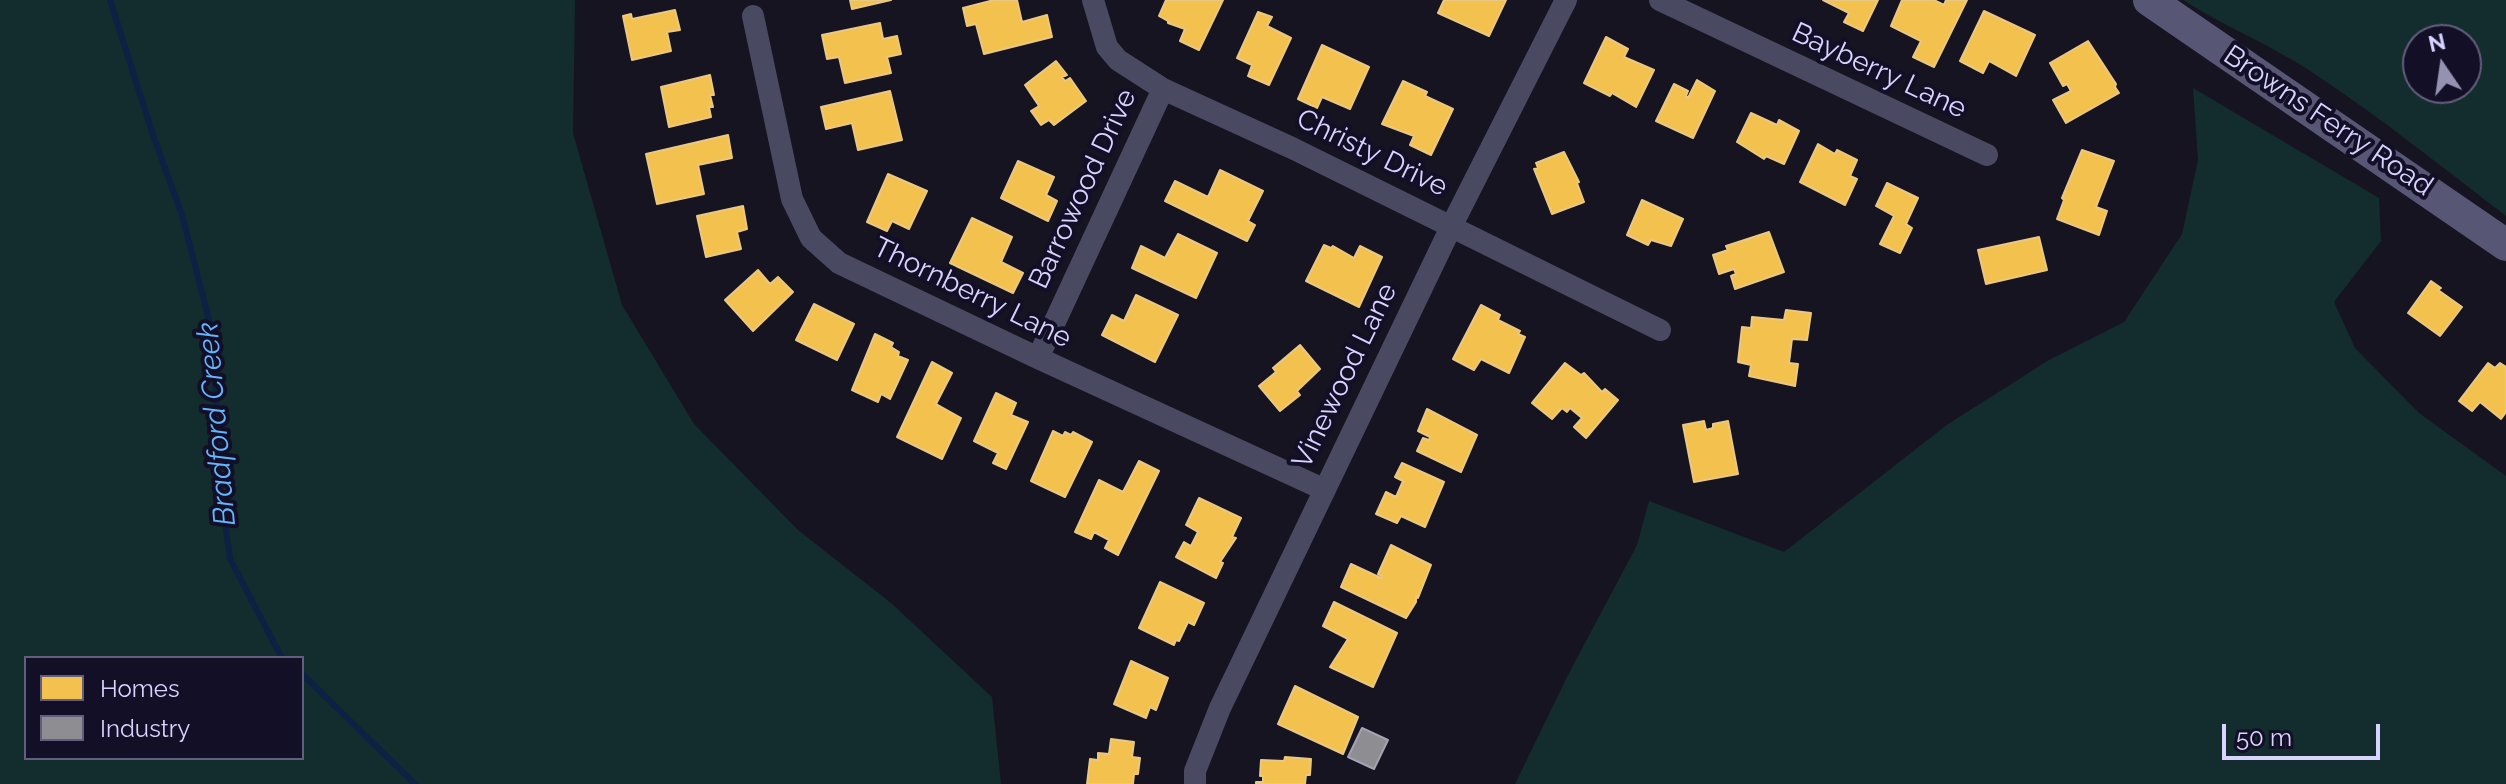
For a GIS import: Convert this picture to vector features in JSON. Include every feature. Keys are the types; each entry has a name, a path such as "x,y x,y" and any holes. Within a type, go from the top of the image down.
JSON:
{"street":[{"name":"Christy Drive","path":"1093,0 1107,47 1118,60 1163,89 1452,225 1660,330"},
{"name":"Vinewood Lane","path":"1195,784 1195,771 1220,708 1323,489 1566,0"},
{"name":"Bayberry Lane","path":"1660,0 1987,155"},
{"name":"Browns Ferry Road","path":"2149,0 2426,187 2506,245"},
{"name":"Thornberry Lane","path":"753,16 792,199 811,238 839,263 1323,489"},
{"name":"Barrowood Drive","path":"1038,358 1163,89"}],"green space":[{"path":"0,0 575,0 573,133 622,305 694,424 798,530 891,603 992,697 1001,784 0,784"},
{"path":"2183,0 2506,0 2506,216 2333,86"},
{"path":"2193,88 2379,198 2381,241 2334,302 2355,348 2419,413 2506,476 2506,784 1515,784 1637,545 1649,501 1784,552 1948,424 2049,360 2124,322 2182,234 2198,160"}],"building: Homes":[{"path":"850,0 891,0 852,9"},
{"path":"994,0 1017,0 1022,22 1047,15 1052,37 984,54 976,24 967,26 963,8"},
{"path":"1166,0 1223,0 1199,50 1180,41 1185,29 1159,16"},
{"path":"1444,0 1506,0 1489,36 1438,13"},
{"path":"1823,0 1878,0 1863,31 1844,22 1849,13"},
{"path":"1902,0 1934,0 1944,5 1946,0 1967,0 1934,67 1913,57 1921,41 1891,26"},
{"path":"675,10 680,30 667,32 671,51 632,60 623,16 631,14 632,19"},
{"path":"1984,11 2035,35 2016,76 1989,61 1983,73 1960,61"},
{"path":"1258,12 1272,17 1267,26 1291,38 1269,85 1248,76 1252,65 1237,58"},
{"path":"880,23 883,39 897,36 901,54 887,57 891,73 845,83 839,57 827,59 822,35"},
{"path":"1606,37 1628,49 1624,57 1654,70 1636,107 1612,93 1610,96 1584,83"},
{"path":"2088,41 2119,93 2066,123 2053,100 2071,91 2067,84 2063,86 2050,63"},
{"path":"1322,45 1369,67 1350,109 1322,97 1317,108 1298,99"},
{"path":"1056,61 1067,75 1062,77 1065,81 1070,78 1086,101 1054,125 1049,120 1041,125 1031,111 1039,106 1025,85"},
{"path":"710,75 714,95 710,95 713,107 709,107 711,117 669,127 661,87"},
{"path":"1697,80 1715,91 1693,138 1656,121 1674,84 1688,91 1688,98"},
{"path":"1403,81 1453,109 1431,155 1410,145 1414,136 1382,124"},
{"path":"890,91 902,140 858,150 852,123 826,129 821,107"},
{"path":"1751,113 1777,125 1779,120 1799,131 1784,164 1766,156 1764,159 1737,142"},
{"path":"728,135 732,158 698,165 704,194 657,204 646,154"},
{"path":"1818,144 1835,154 1837,150 1857,160 1850,176 1857,179 1845,205 1800,182"},
{"path":"2082,150 2114,161 2096,207 2107,211 2099,235 2057,219 2064,200 2062,198"},
{"path":"1564,152 1579,182 1584,202 1552,214 1534,169 1538,168 1536,163"},
{"path":"1018,161 1054,177 1046,195 1057,201 1048,221 1001,198"},
{"path":"1220,170 1263,191 1248,221 1255,225 1247,241 1165,201 1175,181 1208,197"},
{"path":"888,174 927,191 909,229 892,221 887,231 867,222"},
{"path":"1887,183 1918,198 1906,224 1912,228 1900,253 1880,244 1894,216 1876,206"},
{"path":"1642,200 1683,219 1671,246 1651,240 1648,245 1627,235"},
{"path":"743,206 747,229 737,232 741,249 706,257 697,216"},
{"path":"972,218 1012,237 1001,262 1023,273 1013,293 950,263"},
{"path":"1769,232 1784,272 1735,289 1731,276 1736,274 1734,269 1719,274 1713,255 1728,250 1726,246"},
{"path":"1178,234 1217,253 1196,298 1132,268 1141,246 1165,258"},
{"path":"2039,237 2047,270 1986,284 1978,250"},
{"path":"1324,245 1333,246 1354,258 1360,246 1382,257 1359,307 1306,281"},
{"path":"758,270 770,284 778,277 793,292 753,331 725,300"},
{"path":"2431,281 2462,307 2440,336 2408,313"},
{"path":"1136,295 1178,315 1155,362 1102,335 1112,315 1124,321"},
{"path":"814,304 854,324 837,360 796,340"},
{"path":"1481,305 1500,315 1498,320 1520,331 1518,334 1525,337 1509,373 1481,359 1474,370 1453,359"},
{"path":"1786,310 1811,313 1807,340 1792,339 1789,363 1798,364 1795,386 1749,376 1751,365 1738,362 1742,327 1751,328 1752,317 1784,320"},
{"path":"875,334 893,343 891,347 899,352 898,356 908,360 890,399 881,394 878,402 852,390"},
{"path":"1300,345 1320,369 1297,391 1300,395 1280,411 1259,386 1276,372 1273,368"},
{"path":"932,362 952,373 936,404 961,418 942,459 897,437"},
{"path":"1565,363 1581,375 1584,373 1602,392 1605,389 1618,400 1586,438 1574,427 1582,418 1570,408 1567,412 1562,408 1552,419 1532,403"},
{"path":"2488,363 2495,368 2500,363 2506,367 2506,412 2501,419 2480,402 2472,411 2459,401"},
{"path":"996,393 1016,403 1011,415 1028,422 1006,469 993,463 998,453 974,441"},
{"path":"1427,409 1477,435 1461,472 1417,451 1423,438 1429,440 1430,437 1418,431"},
{"path":"1704,421 1706,430 1713,428 1713,424 1728,421 1738,474 1694,482 1683,425"},
{"path":"1053,431 1063,436 1065,432 1071,435 1073,432 1092,442 1065,497 1031,481"},
{"path":"1139,461 1159,471 1118,555 1105,548 1109,540 1094,532 1091,539 1075,532 1099,480 1123,492"},
{"path":"1402,463 1444,482 1425,527 1401,516 1397,523 1376,514 1386,492 1396,497 1403,481 1395,477"},
{"path":"1199,498 1241,518 1232,537 1236,538 1220,562 1223,563 1216,578 1176,557 1184,542 1191,546 1198,532 1186,525"},
{"path":"1391,545 1431,565 1406,618 1341,587 1351,564 1381,578 1378,574"},
{"path":"1160,582 1204,603 1194,625 1188,622 1174,645 1139,628"},
{"path":"1334,602 1397,633 1373,687 1330,667 1348,639 1323,626"},
{"path":"1131,661 1168,678 1156,710 1150,707 1146,718 1114,704"},
{"path":"1295,686 1358,717 1343,754 1278,724"},
{"path":"1111,739 1134,742 1132,757 1140,758 1133,784 1087,784 1090,759 1098,760 1098,753 1109,754"},
{"path":"1285,757 1311,759 1310,775 1306,775 1305,784 1256,784 1263,782 1263,776 1260,776 1261,760 1284,761"}],"building: Industry":[{"path":"1362,728 1388,740 1374,769 1348,757"}],"waterway":[{"name":"Bradford Creek","path":"110,0 182,215 213,336 220,484 230,559 281,656"},
{"name":"Bradford Creek","path":"304,676 415,784"}]}
